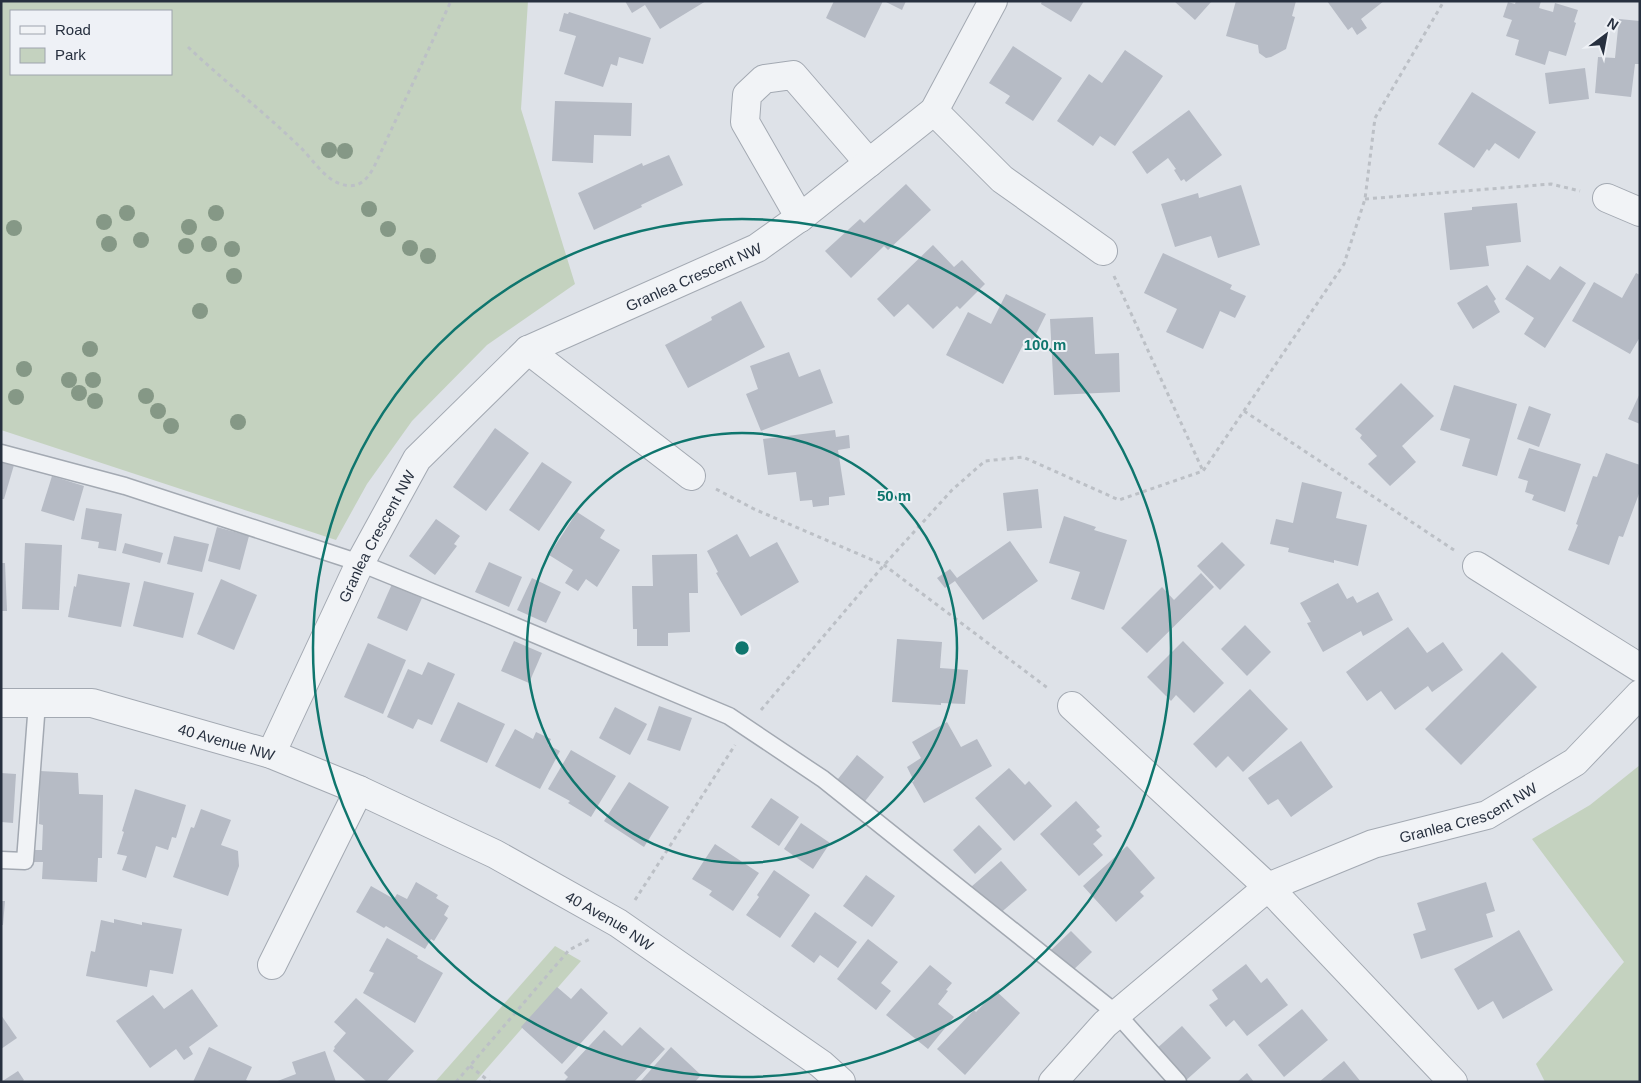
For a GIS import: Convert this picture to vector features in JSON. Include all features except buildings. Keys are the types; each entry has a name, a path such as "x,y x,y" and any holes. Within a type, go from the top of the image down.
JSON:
{"street":[{"name":"Granlea Crescent NW","path":"270,754 360,563 417,459 528,350 757,248 800,218 934,111 993,1"},
{"path":"800,218 745,122 747,95 764,79 793,75 869,163"},
{"path":"934,111 1002,179 1103,251"},
{"path":"1607,198 1640,212"},
{"path":"528,350 691,476"},
{"path":"1477,566 1640,668"},
{"name":"Granlea Crescent NW","path":"1053,1082 1105,1024 1268,887 1373,844 1487,815 1575,762 1640,694"},
{"name":"40 Avenue NW","path":"1,703 92,703 270,754 359,790 496,854 618,923 821,1064 841,1082"},
{"path":"1072,706 1268,887 1453,1082"},
{"path":"272,965 359,790"}],"lane":[{"path":"1,453 125,486 360,563 729,716 823,779 1117,1014 1178,1082"},
{"path":"1,860 25,861 37,703"}],"path":[{"path":"188,47 300,146 331,178 340,184 357,185 364,181 374,166 451,1"},
{"path":"456,1082 569,950 618,923 625,916 746,727 884,565 952,490 985,461 1023,456 1119,500 1203,472 1344,264 1365,198 1375,118 1444,1"},
{"path":"1365,198 1551,184 1607,198"},
{"path":"1103,251 1203,472"},
{"path":"1244,411 1477,566"},
{"path":"691,476 754,509 884,565 1072,706"},
{"path":"470,1066 490,1082"}],"green space":[{"path":"1,1 528,1 521,109 575,284 487,345 412,421 367,484 336,540 1,430"},
{"path":"1640,765 1640,1082 1545,1082 1536,1064 1624,962 1532,839 1590,805"},
{"path":"555,946 581,961 475,1082 435,1082"}]}
